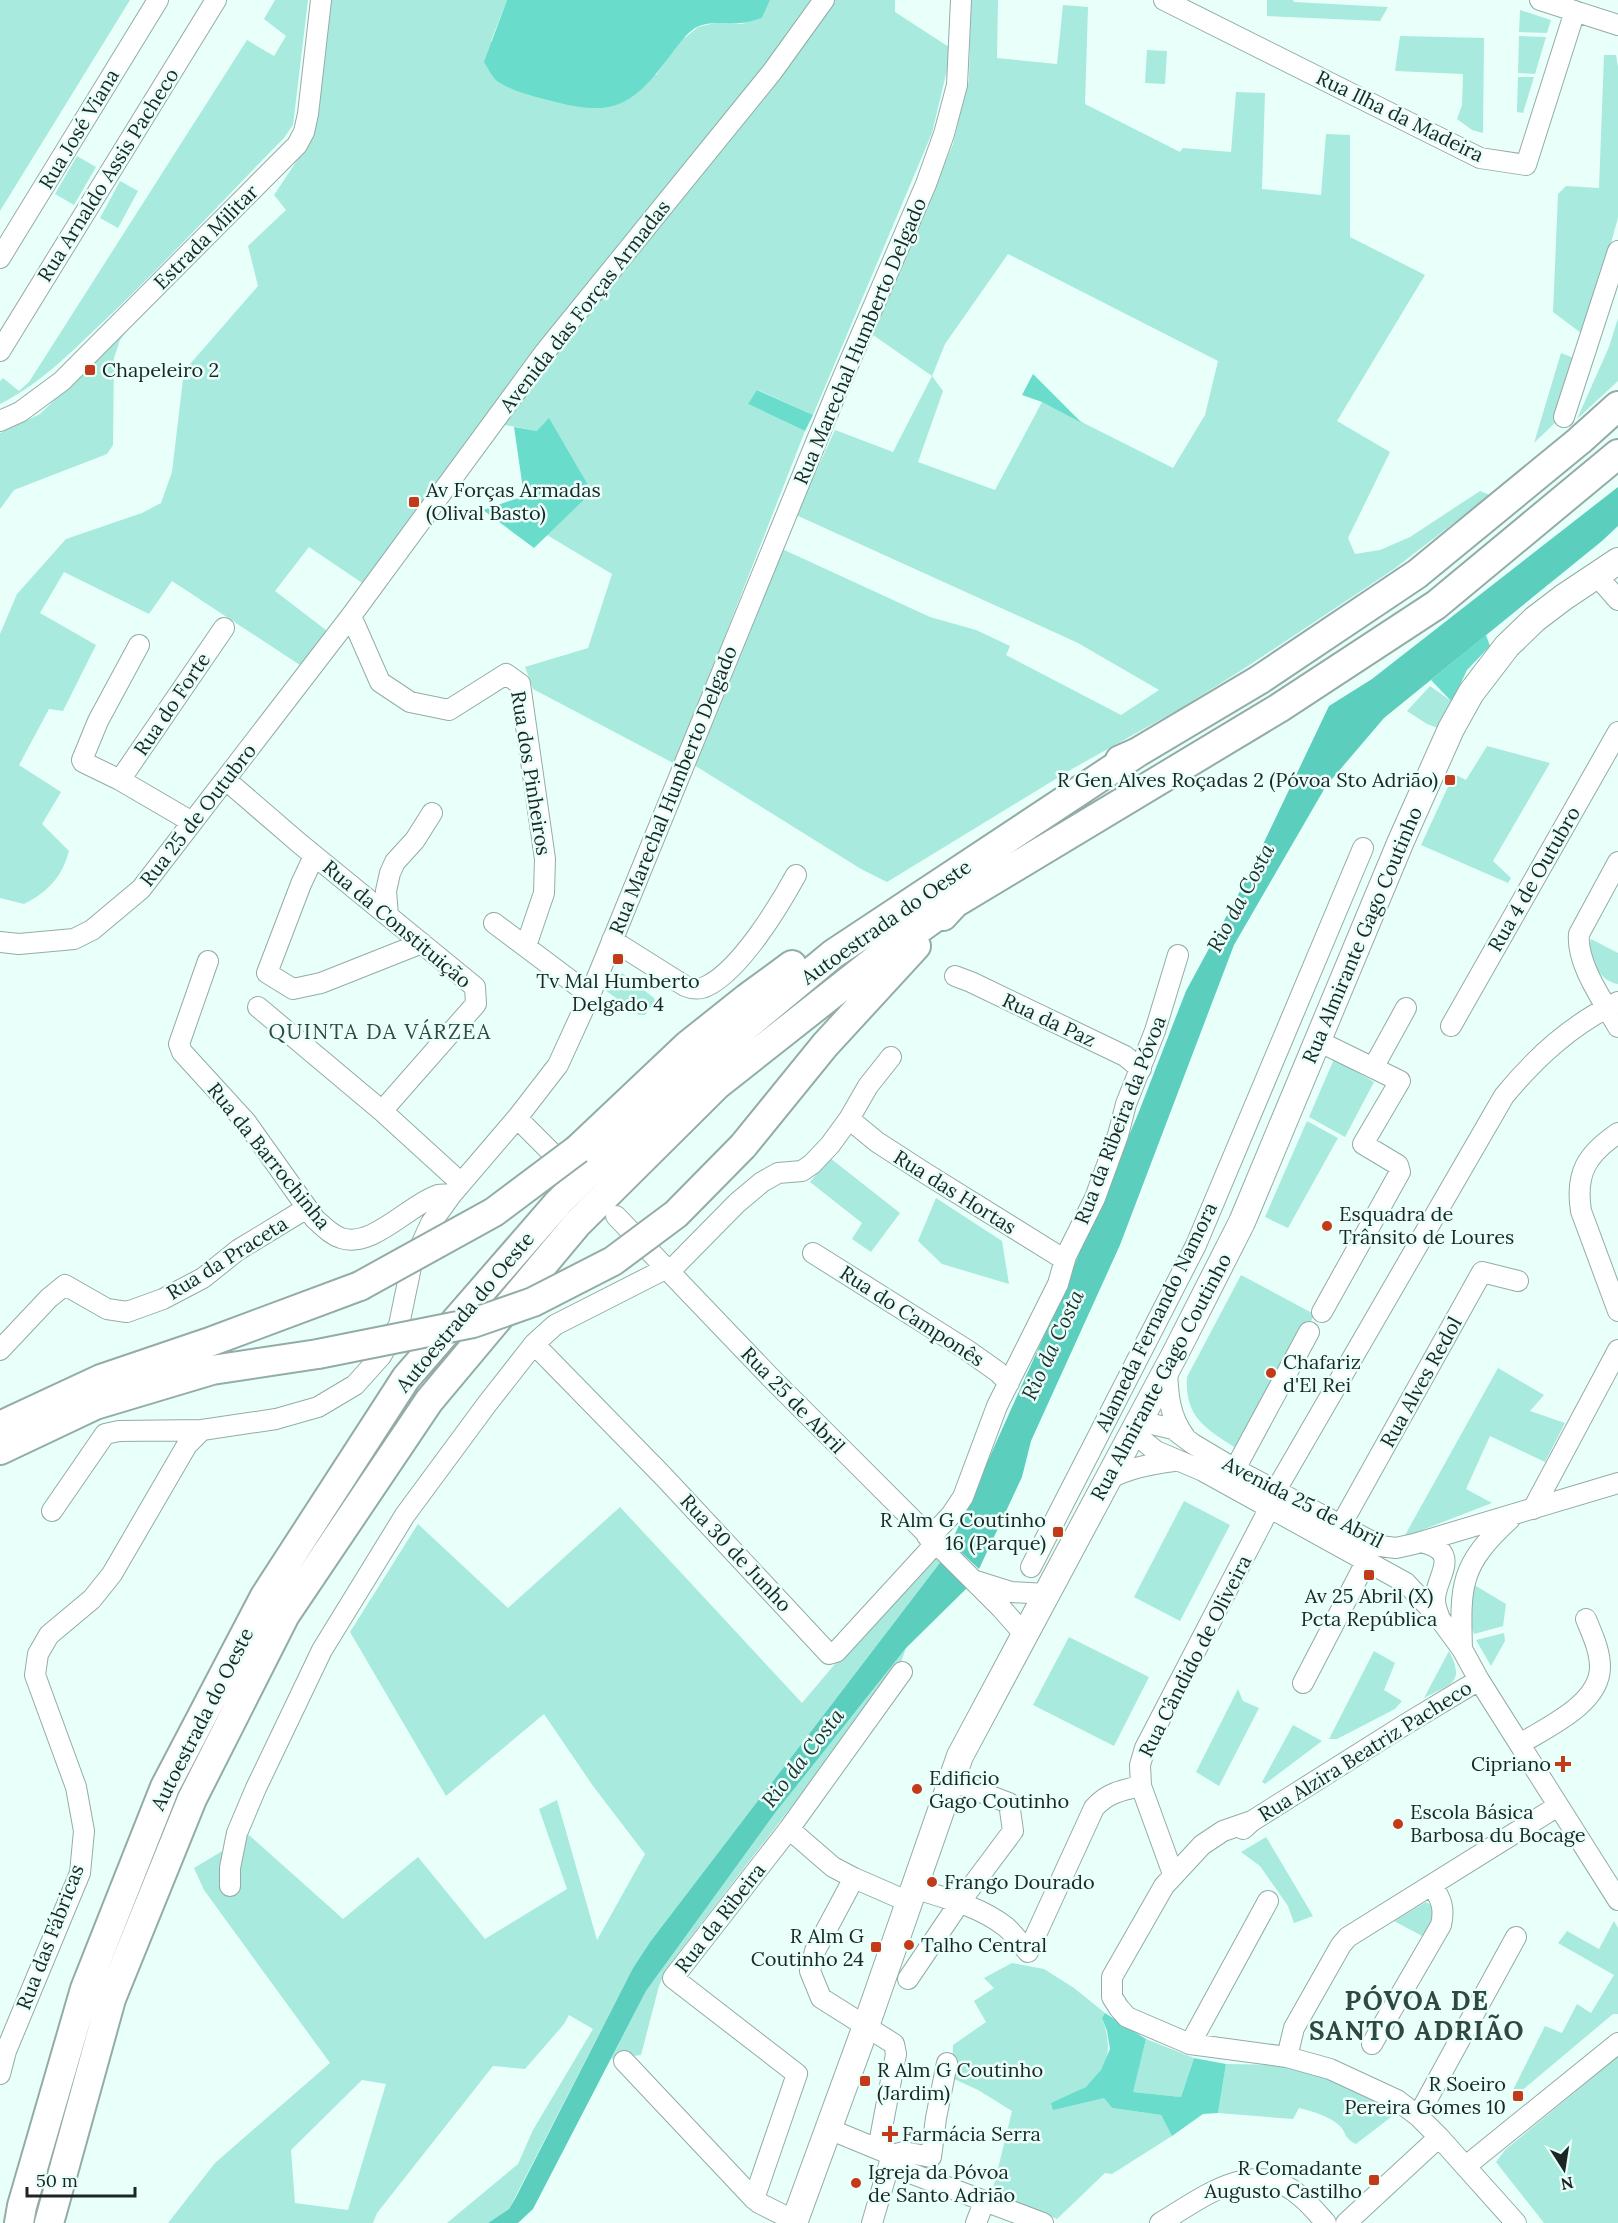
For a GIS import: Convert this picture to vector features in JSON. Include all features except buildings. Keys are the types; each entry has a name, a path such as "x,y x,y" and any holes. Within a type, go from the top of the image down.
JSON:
{"highway":[{"path":"0,1426 101,1379 207,1343 360,1286 494,1212 688,1045 747,998 930,866 1057,788 1138,752 1259,680 1417,574 1579,441 1618,406"},
{"path":"0,1450 95,1405 212,1370 318,1354 473,1323 533,1302 613,1261 676,1214 743,1146 825,1045 955,903 1279,708 1436,605 1618,454"},
{"name":"Autoestrada do Oeste","path":"19,2223 85,1989 165,1787 265,1596 406,1378 558,1203 692,1071 832,954 1138,752"},
{"name":"Autoestrada do Oeste","path":"49,2223 111,1999 192,1799 285,1615 429,1401 577,1224 717,1085 874,961 955,903"}],"main road":[{"name":"Rua Almirante Gago Coutinho","path":"795,2222 951,1781 967,1742 1167,1370 1242,1222 1414,810 1452,729 1470,693 1514,639 1550,608 1618,561"}],"street":[{"name":"Rua José Viana","path":"0,258 158,0"},
{"name":"Rua Arnaldo Assis Pacheco","path":"0,351 216,0"},
{"name":"Estrada Militar","path":"0,421 20,412 62,381 297,145 304,132 308,114 321,0"},
{"name":"Avenida das Forças Armadas","path":"351,616 545,352 772,72 824,0"},
{"name":"Rua Marechal Humberto Delgado","path":"52,1511 105,1434 119,1431 202,1430 276,1419 318,1407 355,1385 381,1356 399,1325 411,1266 430,1223 518,1118 558,1065 590,995 837,391 926,184 944,135 957,85 962,0"},
{"name":"Rua Ilha da Madeira","path":"1164,0 1480,158 1526,165 1575,11"},
{"path":"1540,0 1618,25"},
{"path":"1564,417 1618,251"},
{"path":"1596,575 1618,600"},
{"name":"Rua 25 de Outubro","path":"0,942 19,944 74,939 92,930 141,889 351,616"},
{"name":"Rua dos Pinheiros","path":"351,616 380,682 410,702 449,710 506,674 520,684 545,859 544,892 526,946"},
{"name":"Rua do Forte","path":"120,780 224,628"},
{"path":"139,645 98,721 82,760 192,822"},
{"name":"Rua 4 de Outubro","path":"1451,1026 1618,732"},
{"name":"Rua da Constituição","path":"226,780 475,987 476,1004 382,1111"},
{"path":"388,916 386,891 390,873 395,862 415,840 432,813"},
{"name":"Alameda Fernando Namora","path":"1031,1568 1196,1245 1363,848"},
{"path":"315,856 301,884 267,973 293,989 321,983 422,943"},
{"path":"1618,862 1580,934 1578,946 1581,959 1612,1005 1618,1027"},
{"path":"612,940 685,986 693,989 705,987 745,952 782,901 796,876"},
{"path":"494,923 590,995"},
{"name":"Rua da Ribeira da Póvoa","path":"934,1543 936,1531 963,1497 997,1406 1058,1284 1065,1260 1095,1198 1118,1135 1126,1104 1141,1069 1178,955"},
{"name":"Rua da Barrochinha","path":"208,961 178,1044 182,1052 246,1122 307,1208 327,1231 350,1240 366,1236 438,1196 457,1189"},
{"name":"Rua da Paz","path":"955,976 1090,1038 1125,1056 1141,1069"},
{"path":"1300,996 1331,1009"},
{"path":"1276,1490 1504,1096 1524,1071 1551,1046 1573,1028 1612,1005"},
{"path":"258,1007 382,1111 457,1189"},
{"path":"1373,1068 1406,1008"},
{"path":"1318,1041 1400,1081 1362,1144 1398,1165 1400,1172 1322,1312"},
{"path":"230,1886 230,1868 237,1833 322,1650 405,1515 534,1344 555,1325 668,1270 762,1182 778,1173 802,1171 812,1164 830,1145 849,1119 868,1086 891,1057"},
{"path":"518,1118 565,1152"},
{"name":"Rua das Hortas","path":"849,1119 877,1142 1065,1260"},
{"path":"1618,1133 1603,1143 1590,1157 1580,1178 1579,1195 1581,1211 1618,1311"},
{"name":"Rua da Praceta","path":"0,1350 49,1298 65,1285 107,1309 127,1312 163,1299 202,1278 238,1251 307,1208"},
{"name":"Rua 25 de Abril","path":"616,1216 772,1379 1025,1635"},
{"name":"Rua do Camponês","path":"813,1252 967,1350 998,1372 1009,1383"},
{"name":"Rua Alves Redol","path":"1341,1525 1482,1272 1518,1281"},
{"path":"1158,1318 1186,1332"},
{"path":"1235,1469 1309,1332"},
{"name":"Rua 30 de Junho","path":"534,1344 664,1477 829,1654 836,1652 934,1543"},
{"path":"1533,1509 1618,1350"},
{"path":"1108,1479 1128,1469 1149,1464 1180,1462 1190,1441 1176,1425 1172,1414 1168,1397 1167,1370"},
{"name":"Avenida 25 de Abril","path":"1418,1543 1396,1548 1380,1546 1235,1469 1165,1426 1136,1425 1141,1439 1148,1446 1203,1471 1401,1580 1440,1619 1462,1650 1618,1900"},
{"name":"Rua das Fábricas","path":"0,2074 6,2051 80,1873 84,1831 76,1787 35,1675 38,1654 49,1635 92,1599 112,1574 187,1445 202,1430"},
{"path":"1418,1543 1618,1483"},
{"name":"Rua Cândido de Oliveira","path":"1180,1868 1141,1786 1140,1765 1145,1748 1269,1509"},
{"path":"1462,1650 1461,1610 1467,1572 1475,1556 1488,1539 1514,1515"},
{"path":"1440,1619 1435,1599 1445,1571 1444,1558 1447,1542 1457,1532"},
{"path":"1418,1543 1432,1545 1444,1558"},
{"name":"Avenida 25 de Abril","path":"1401,1580 1401,1557 1407,1549 1418,1543"},
{"path":"1303,1683 1367,1560"},
{"path":"1401,1580 1421,1588 1430,1588 1442,1579"},
{"name":"Rua 25 de Abril","path":"973,1580 1011,1592 1047,1594"},
{"path":"1520,1744 1584,1703 1596,1686 1600,1669 1597,1649 1586,1618"},
{"name":"Rua da Ribeira","path":"754,2199 797,2074 673,1978 789,1829 902,1672"},
{"name":"Rua Alzira Beatriz Pacheco","path":"1190,2044 1127,2017 1112,1997 1112,1977 1153,1903 1180,1868 1202,1845 1223,1831 1252,1821 1479,1680"},
{"path":"908,1979 960,1902 1013,1831 1009,1803 951,1781"},
{"path":"789,1829 833,1867 854,1878 911,1895 960,1902 1007,1928 1028,1952 1094,1808 1102,1799 1120,1791 1141,1786"},
{"path":"1287,2057 1294,2028 1341,1945 1348,1937 1558,1806"},
{"path":"854,1878 815,1951 810,1971 820,1998 894,2044 896,2054 885,2152 872,2223"},
{"path":"1372,2044 1441,1925 1444,1913 1441,1898 1432,1885"},
{"path":"1268,1901 1190,2044 1287,2057 1355,2079 1397,2100 1418,2116 1439,2137 1516,2223"},
{"path":"1418,2116 1516,1937"},
{"path":"1466,2166 1618,2043"},
{"path":"624,2061 754,2199 795,2222"},
{"path":"829,2129 885,2152 904,2152 931,2157 947,2063"},
{"path":"1346,2223 1439,2137"},
{"path":"885,2152 902,2170 1043,2223"},
{"path":"1160,2223 1226,2184 1257,2177 1277,2182 1299,2194 1326,2223"},
{"path":"976,2223 984,2202"}],"shaded area":[{"path":"0,0 130,0 0,211"},
{"path":"275,0 308,0 293,125 284,138 82,342 30,386 0,404 0,381 3,378 19,391 29,382 247,40 274,56 286,36 264,19"},
{"path":"331,0 507,0 491,41 656,75 681,41 698,27 719,22 741,24 762,18 770,0 827,0 833,3 835,0 895,0 895,12 952,49 932,133 813,415 758,390 748,404 805,431 675,764 533,689 525,667 588,648 612,574 547,535 592,492 537,431 505,425 432,519 380,595 309,547 275,591 335,637 309,671 172,581 149,614 64,572 40,613 96,645 63,711 49,709 19,765 61,792 42,824 69,851 58,876 40,894 24,904 0,898 0,634 17,594 66,539 142,513 161,503 172,472 184,371 258,286 248,246 286,210 274,195 312,138 317,121"},
{"path":"507,0 770,0 762,18 743,23 709,24 695,28 683,39 656,74 630,99 602,108 586,108 514,90 502,84 492,75 484,62"},
{"path":"971,0 998,0 997,58 1057,64 1063,5 1088,7 1085,104 1180,152 1183,148 1231,152 1236,92 1265,93 1262,189 1321,195 1326,134 1350,135 1350,237 1425,275 1337,421 1390,452 1348,538 1355,554 1380,550 1410,537 1480,491 1490,495 1394,569 1245,668 1181,708 1072,769 887,882 861,869 694,765 729,685 780,548 930,617 976,630 1010,646 1006,655 1121,715 1159,690 1078,643 796,515 835,430 893,452 932,376 873,335 953,144 969,80","holes":["1008,254 1218,361 1205,415 1173,468 1042,402 995,490 918,462 943,391 932,376 945,344"]},
{"path":"1267,0 1388,7 1380,21 1267,16"},
{"path":"1520,10 1551,20 1547,33 1519,32"},
{"path":"1400,36 1484,38 1483,133 1472,130 1457,119 1462,105 1463,74 1395,71"},
{"path":"1519,36 1546,37 1535,74 1518,73"},
{"path":"1147,50 1167,51 1165,84 1145,83"},
{"path":"1604,55 1616,55 1618,67 1618,218 1585,336 1553,312 1558,194 1566,186 1599,188"},
{"path":"1518,77 1534,77 1523,113 1517,112"},
{"path":"77,156 96,167 74,205 55,194"},
{"path":"120,181 138,191 118,228 100,218"},
{"path":"1618,318 1618,381 1577,419 1609,347"},
{"path":"128,329 120,340 114,358 113,445 107,454 14,490 0,509 0,433 40,414"},
{"path":"1561,353 1576,359 1559,419 1534,443"},
{"path":"1033,374 1082,423 1042,402 1022,395"},
{"path":"757,390 813,415 805,431 748,404"},
{"path":"549,418 592,492 534,548 483,510 524,496 514,427 537,431"},
{"path":"1486,635 1490,646 1467,670 1452,702 1431,680"},
{"path":"1430,686 1451,701 1438,728 1407,711"},
{"path":"1487,746 1550,763 1493,861 1511,878 1508,883 1421,845 1454,774 1466,780"},
{"path":"1591,939 1618,953 1618,984 1605,979 1596,967 1590,953"},
{"path":"622,973 654,998 655,1001 645,1015 639,1015 605,990"},
{"path":"1334,1059 1374,1082 1345,1137 1309,1117"},
{"path":"1307,1121 1338,1138 1288,1228 1265,1217"},
{"path":"830,1158 900,1213 871,1252 852,1239 862,1223 810,1182"},
{"path":"936,1198 1002,1241 1009,1284 942,1264 918,1241"},
{"path":"1241,1275 1312,1313 1316,1312 1239,1450 1208,1429 1194,1413 1187,1391 1187,1377"},
{"path":"1498,1368 1544,1395 1530,1411 1565,1423 1545,1462 1490,1436 1466,1489 1492,1503 1404,1537"},
{"path":"1184,1501 1230,1525 1180,1621 1134,1597"},
{"path":"620,1507 802,1703 878,1613 935,1553 942,1560 650,1942 633,1968 509,2209 488,2223 447,2223 518,2164 533,2130 593,2029 569,2015 564,2024 525,2069 493,2066 377,2213 373,2223 168,2223 215,2163 330,2063 204,1890 194,1868 249,1835 343,1919 418,1857 485,1939 567,1889 539,1809 557,1800 597,1940 645,1854 593,1786 544,1714 446,1796 350,1632 418,1524 508,1608","holes":["362,2080 386,2084 348,2210 295,2203 291,2150"]},
{"path":"1471,1583 1506,1604 1503,1626 1474,1634 1465,1608"},
{"path":"1504,1633 1505,1641 1491,1666 1476,1640"},
{"path":"1069,1637 1149,1677 1114,1746 1033,1705"},
{"path":"906,1648 900,1665 893,1675 666,1969 659,1986 641,2055 611,2059 646,1991 775,1813"},
{"path":"1374,1651 1395,1663 1384,1690 1402,1701 1395,1709 1337,1739 1329,1739"},
{"path":"1449,1651 1456,1670 1453,1682 1424,1698"},
{"path":"1238,1689 1243,1701 1259,1708 1219,1786 1196,1772"},
{"path":"1293,1725 1322,1741 1265,1784 1262,1782"},
{"path":"1266,1837 1313,1916 1294,1923 1288,1906 1260,1866 1241,1852"},
{"path":"1426,1902 1433,1906 1435,1916 1424,1937 1394,1921"},
{"path":"1614,1921 1618,1928 1618,2014 1613,2014 1513,2098 1512,2092 1545,2026 1562,2033 1577,2004 1591,2013 1614,1975 1558,1943 1567,1931 1599,1949"},
{"path":"1012,1963 1044,1969 1074,1988 1105,2013 1102,2018 1108,2047 1105,2064 1094,2080 1082,2089 1051,2103 1104,2098 1112,2108 1161,2115 1172,2136 1112,2174 1105,2173 1057,2219 992,2193 1012,2111 978,2090 952,2078 953,2045 986,2022 974,2001 994,1988 984,1978"},
{"path":"1105,2013 1146,2039 1133,2092 1181,2097 1194,2058 1226,2064 1218,2113 1203,2114 1172,2136 1161,2115 1112,2108 1104,2098 1053,2110 1051,2103 1086,2087 1101,2070 1110,2049 1102,2018"},
{"path":"1146,2039 1194,2058 1181,2097 1132,2092"},
{"path":"1618,2057 1618,2223 1544,2223 1496,2162 1505,2150"},
{"path":"1226,2064 1284,2065 1316,2070 1369,2093 1395,2114 1356,2144 1348,2138 1340,2126 1331,2120 1299,2108 1293,2119 1218,2113"}],"water":[{"name":"Rio da Costa","path":"1618,487 1618,526 1384,718 1326,786 1234,945 1120,1245 1031,1441 1022,1477 979,1569 951,1543 1052,1318 1138,1114 1186,991 1246,880 1329,706 1372,679"},
{"name":"Rio da Costa","path":"942,1560 967,1588 906,1648 775,1813 646,1991 533,2209 518,2223 488,2223 509,2209 516,2197 633,1968 650,1942"}],"place":[{"name":"Chapeleiro 2","path":"90,370"},
{"name":"Av Forças Armadas (Olival Basto)","path":"414,502"},
{"name":"R Gen Alves Roçadas 2 (Póvoa Sto Adrião)","path":"1450,780"},
{"name":"Tv Mal Humberto Delgado 4","path":"618,959"},
{"name":"Esquadra de Trânsito de Loures","path":"1327,1226"},
{"name":"Chafariz d'El Rei","path":"1271,1373"},
{"name":"R Alm G Coutinho 16 (Parque)","path":"1058,1532"},
{"name":"Av 25 Abril (X) Pcta República","path":"1369,1575"},
{"name":"Cipriano","path":"1563,1764"},
{"name":"Edificio Gago Coutinho","path":"917,1789"},
{"name":"Escola Básica Barbosa du Bocage","path":"1398,1824"},
{"name":"Frango Dourado","path":"932,1882"},
{"name":"Talho Central","path":"909,1945"},
{"name":"R Alm G Coutinho 24","path":"876,1947"},
{"name":"R Alm G Coutinho (Jardim)","path":"865,2081"},
{"name":"R Soeiro Pereira Gomes 10","path":"1518,2096"},
{"name":"Farmácia Serra","path":"890,2134"},
{"name":"R Comadante Augusto Castilho","path":"1374,2180"},
{"name":"Igreja da Póvoa de Santo Adrião","path":"856,2183"}],"district":[{"name":"QUINTA DA VÁRZEA","path":"380,1032"},
{"name":"PÓVOA DE SANTO ADRIÃO","path":"1417,2016"}]}
